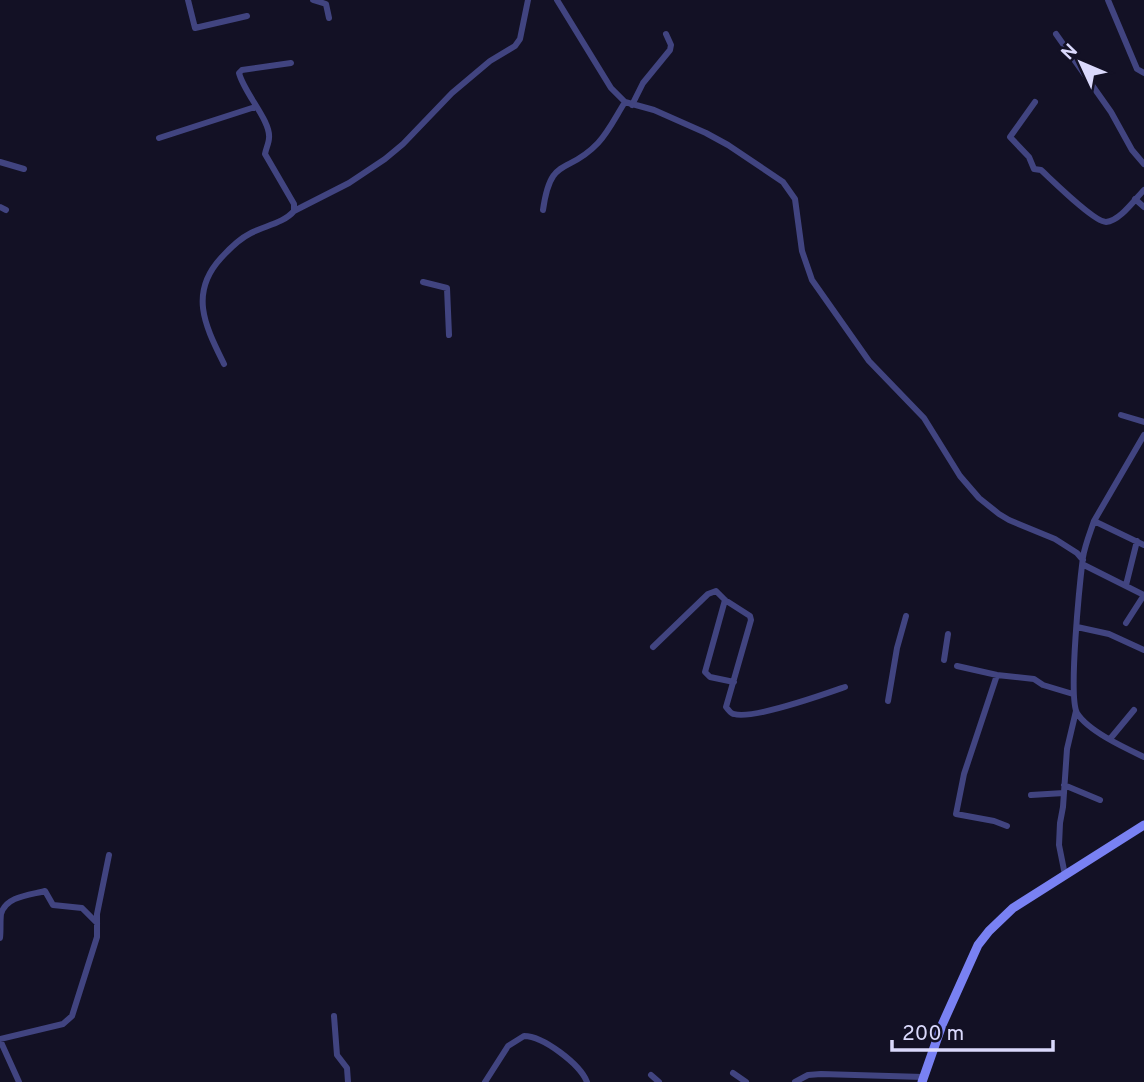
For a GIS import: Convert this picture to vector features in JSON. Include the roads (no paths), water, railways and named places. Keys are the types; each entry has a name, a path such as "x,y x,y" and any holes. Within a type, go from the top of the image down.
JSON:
{"main road":[{"path":"922,1080 942,1026 978,945 1001,917 1144,825"}],"street":[{"path":"188,0 195,28 247,16"},
{"path":"313,0 326,4 329,18"},
{"path":"224,364 203,314 202,303 211,271 240,239 289,218 294,211 349,183 403,144 452,93 490,61 515,46 520,39 528,0"},
{"path":"557,0 611,88 625,102 654,110 706,133 783,182 795,199 802,251 811,280 869,361 924,418 960,476 979,498 999,513 1066,545 1083,563 1144,595 1126,623"},
{"path":"1108,0 1137,69 1144,73"},
{"path":"632,105 643,83 670,50 671,45 666,34"},
{"path":"1056,34 1144,164"},
{"path":"291,63 240,71 240,76 268,126 270,136 265,150 267,158 294,204 294,211"},
{"path":"543,210 551,176 598,143 625,102"},
{"path":"1035,102 1010,137 1029,158 1034,169 1041,170 1081,207 1106,222 1116,217 1144,190"},
{"path":"159,138 255,107"},
{"path":"0,162 23,169"},
{"path":"1135,199 1144,207"},
{"path":"423,282 445,286 448,290 449,335"},
{"path":"1121,415 1144,422"},
{"path":"1065,875 1059,845 1066,749 1076,711 1073,694 1083,563 1094,521 1144,435"},
{"path":"1094,521 1141,543 1126,585"},
{"path":"653,647 716,591 725,600 750,615 751,620 726,707 735,715 795,703 845,687"},
{"path":"725,600 705,672 710,677 734,682"},
{"path":"888,701 897,648 906,616"},
{"path":"1077,627 1108,634 1144,650"},
{"path":"944,660 948,634"},
{"path":"957,666 997,675 1034,679 1043,685 1073,694"},
{"path":"997,675 964,774 956,814 1007,826"},
{"path":"1110,739 1134,710"},
{"path":"1076,711 1081,718 1110,739 1144,757"},
{"path":"1064,785 1100,800"},
{"path":"1031,794 1064,793"},
{"path":"19,1082 0,1039 68,1021 72,1016 96,943 109,855"},
{"path":"0,938 1,911 8,903 16,898 45,891 53,905 82,908 97,923"},
{"path":"334,1016 337,1055 347,1068 348,1082"},
{"path":"485,1082 509,1046 524,1035 536,1038 563,1055 583,1072 586,1082"},
{"path":"733,1073 746,1082"},
{"path":"795,1082 808,1075 821,1074 922,1080"},
{"path":"651,1075 659,1082"}]}
